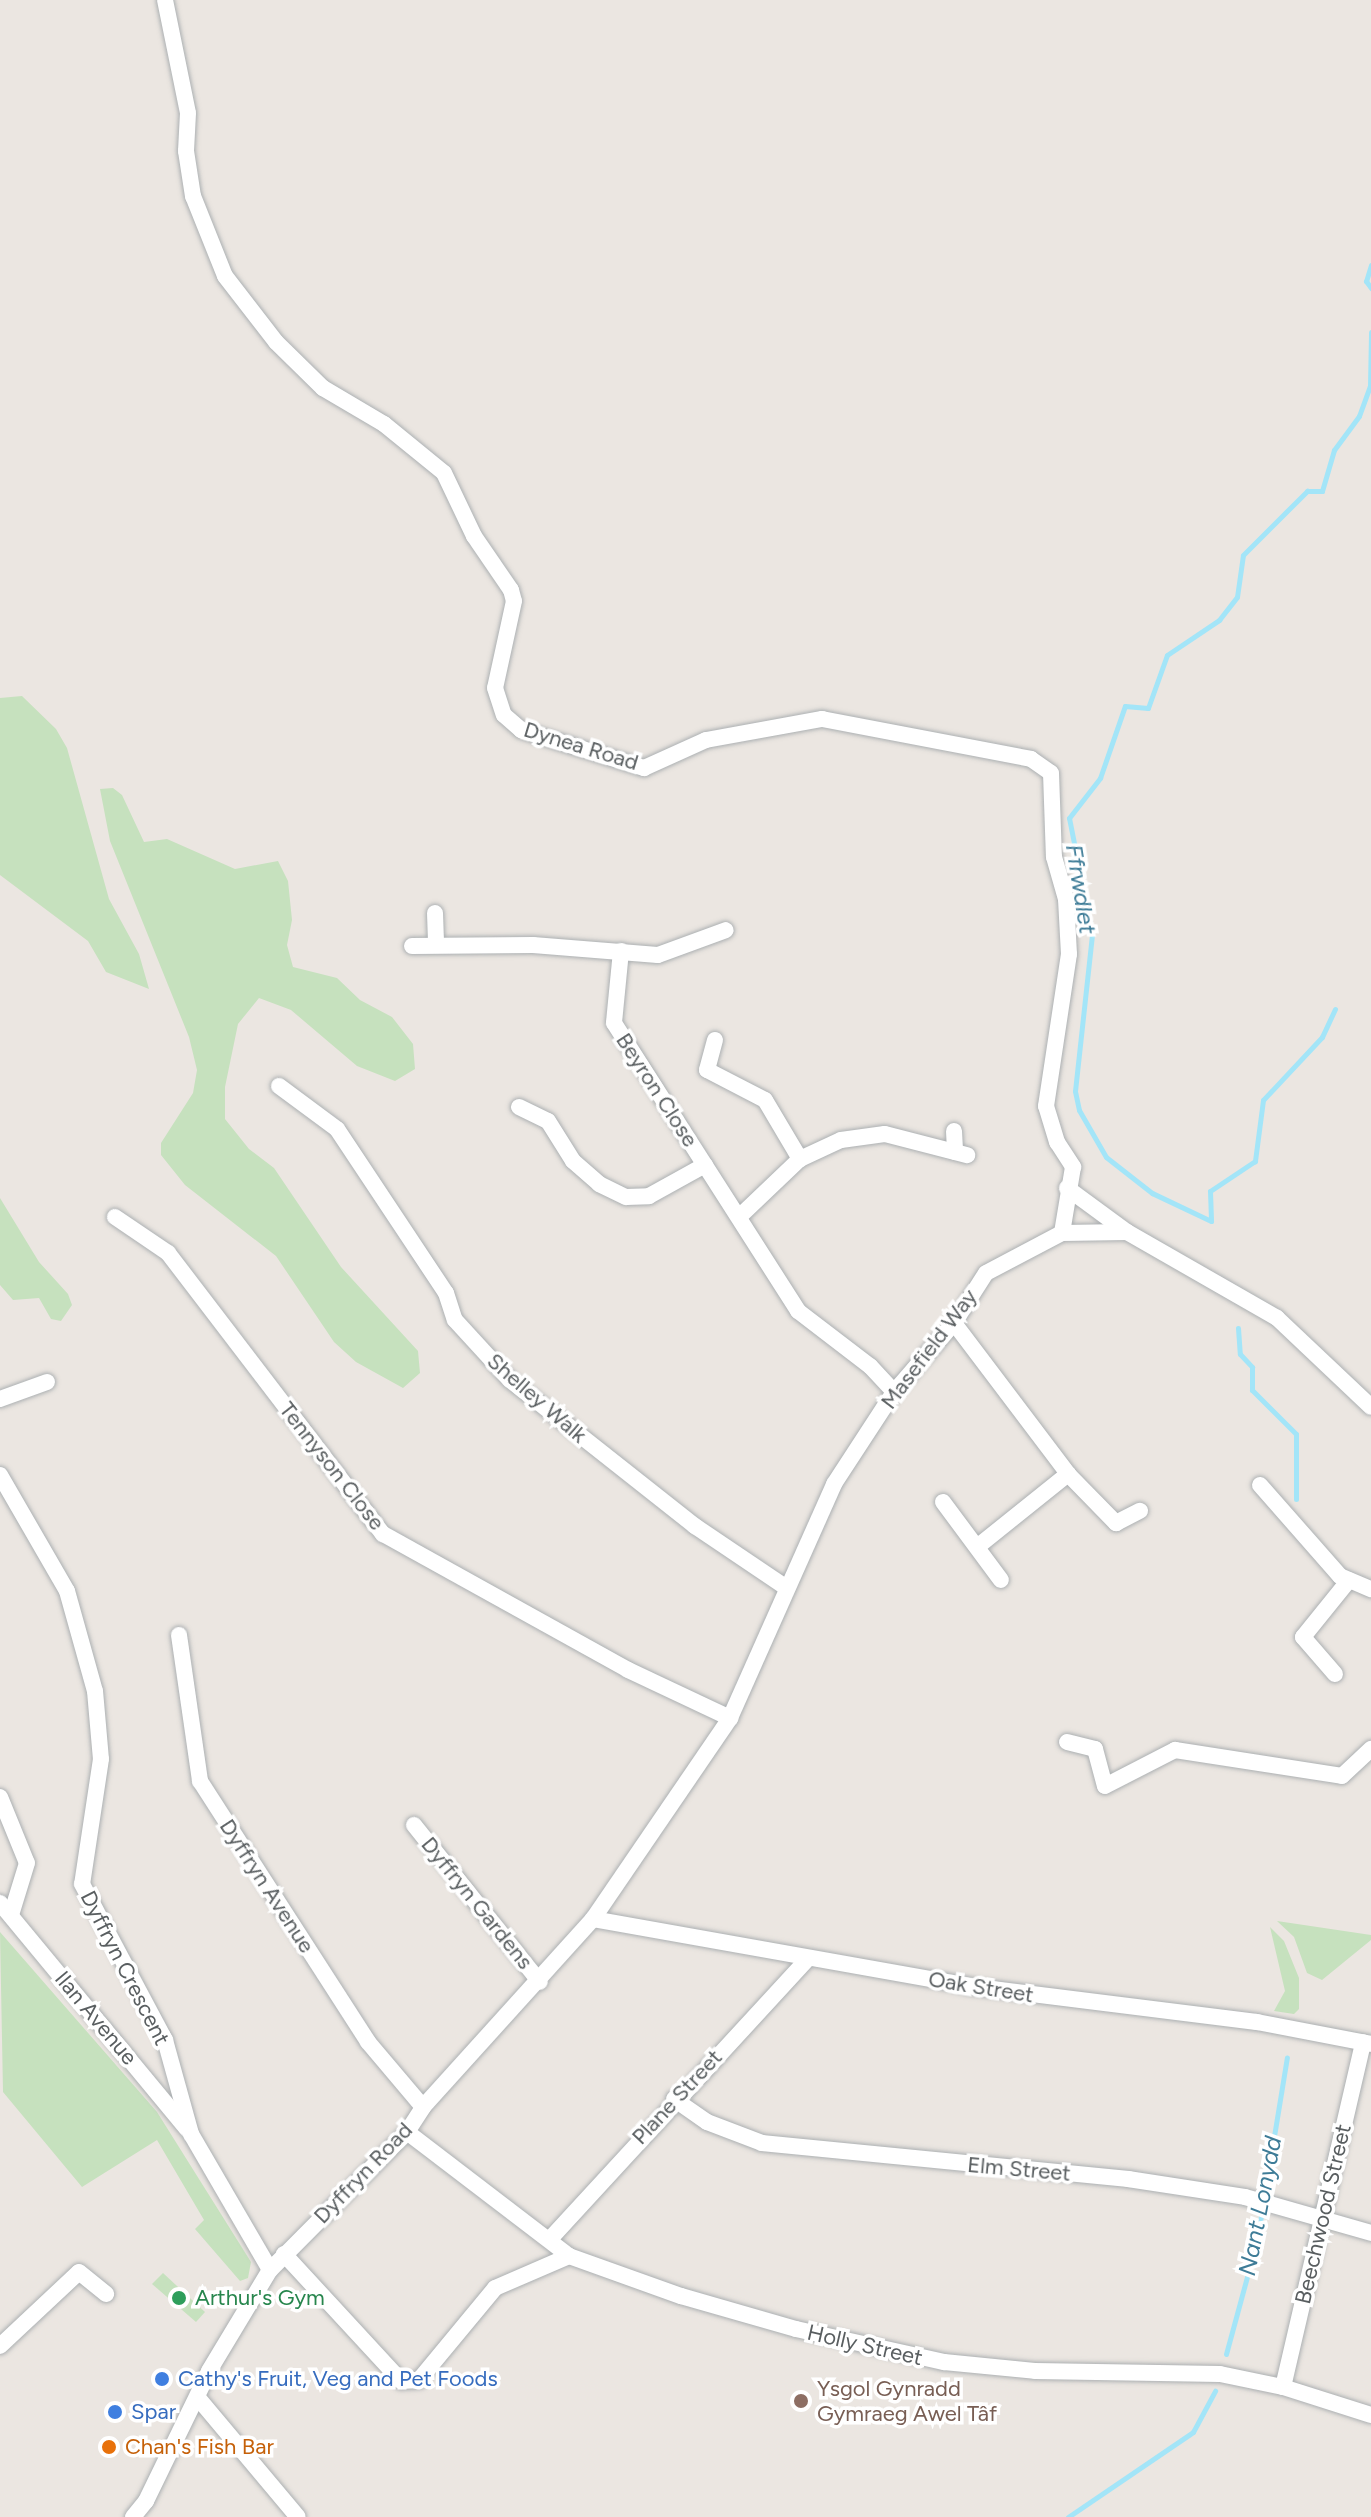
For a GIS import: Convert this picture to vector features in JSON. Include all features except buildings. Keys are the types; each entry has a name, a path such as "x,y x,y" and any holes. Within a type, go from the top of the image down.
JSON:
{"street":[{"name":"Dynea Road","path":"165,0 188,113 186,151 193,196 225,276 276,342 323,388 384,424 444,473 474,536 511,590 514,601 495,688 504,715 521,730 644,768 706,740 822,719 1031,759 1051,773 1054,857 1066,899 1069,954 1046,1106 1057,1142 1073,1167 1067,1188 1062,1233"},
{"path":"435,913 436,944"},
{"path":"412,946 436,944 658,955 726,930"},
{"name":"Beyron Close","path":"621,951 614,1023 798,1311 870,1366 894,1392"},
{"path":"715,1040 707,1070 765,1100 800,1159"},
{"name":"Shelley Walk","path":"279,1086 337,1129 446,1293 455,1320 510,1380 695,1526 787,1588"},
{"path":"519,1107 548,1121 573,1161 599,1184 626,1197 649,1196 705,1165"},
{"path":"739,1217 800,1159 841,1140 885,1134 961,1153 954,1131"},
{"path":"1067,1188 1127,1232 1277,1318 1371,1407"},
{"name":"Tennyson Close","path":"115,1217 168,1253 383,1534 628,1670 730,1718"},
{"name":"Masefield Way","path":"634,1856 730,1718 834,1484 894,1392 954,1323 986,1273 1062,1233 1127,1232"},
{"path":"954,1323 1068,1474 1116,1523 1140,1511"},
{"path":"0,1399 47,1382"},
{"path":"977,1547 1068,1474"},
{"name":"Dyffryn Crescent","path":"0,1475 67,1591 95,1691 101,1759 82,1884 165,2040 191,2134 270,2270"},
{"path":"1260,1485 1349,1580 1371,1589"},
{"path":"943,1502 1001,1580"},
{"path":"1335,1674 1303,1637 1349,1580"},
{"name":"Dyffryn Avenue","path":"179,1635 200,1781 368,2042 423,2107"},
{"path":"1067,1742 1095,1749 1105,1786 1175,1750 1342,1776 1371,1749"},
{"path":"0,1797 27,1863 6,1909"},
{"name":"Dyffryn Gardens","path":"414,1825 540,1982"},
{"name":"Dyffryn Road","path":"133,2517 270,2270 407,2132 423,2107 540,1982 593,1919 634,1856"},
{"name":"Ilan Avenue","path":"6,1909 191,2134"},
{"name":"Oak Street","path":"593,1919 968,1986 1257,2022 1367,2043"},
{"name":"Plane Street","path":"550,2239 674,2099 808,1958"},
{"name":"Beechwood Street","path":"1283,2387 1321,2217 1367,2043"},
{"name":"Elm Street","path":"674,2099 707,2122 762,2143 1128,2179 1245,2197 1371,2233"},
{"name":"Holly Street","path":"407,2132 569,2256 782,2325 944,2362 1035,2371 1220,2374 1283,2387 1371,2415"},
{"path":"284,2254 401,2381 419,2380 495,2288 569,2256"},
{"path":"0,2346 79,2272 106,2294"},
{"path":"198,2398 298,2517"}],"green space":[{"path":"22,696 56,729 67,748 109,899 139,954 149,989 106,972 88,941 0,875 0,698"},
{"path":"113,788 122,795 144,842 167,839 235,869 278,861 288,881 292,920 287,945 293,967 337,978 360,1000 392,1017 413,1044 415,1069 395,1081 357,1066 291,1010 259,998 238,1024 225,1087 225,1119 249,1149 274,1168 341,1267 418,1351 420,1373 403,1388 356,1362 334,1342 276,1256 185,1185 161,1155 161,1143 193,1093 197,1070 189,1037 110,841 100,789"},
{"path":"0,1198 39,1262 68,1294 72,1305 61,1321 51,1319 39,1298 13,1300 0,1285"},
{"path":"1277,1921 1371,1935 1371,1940 1322,1980 1307,1973 1294,1937"},
{"path":"1270,1927 1284,1941 1299,1978 1299,2009 1294,2014 1274,2011 1285,1991"},
{"path":"0,1932 157,2112 251,2262 248,2278 240,2281 195,2229 204,2220 157,2140 82,2187 3,2092"},
{"name":"Arthur's Gym","path":"163,2273 205,2312 196,2322 152,2284"}],"waterway":[{"name":"Ffrwdlet","path":"1371,265 1366,281 1371,288"},
{"name":"Ffrwdlet","path":"1335,1009 1322,1037 1263,1100 1255,1161 1210,1191 1211,1221 1152,1193 1106,1157 1079,1110 1075,1091 1092,934 1069,818 1100,778 1125,706 1148,708 1167,655 1219,620 1237,597 1243,555 1307,491 1322,491 1334,450 1359,416 1370,386 1371,332"},
{"name":"Ffrwdlet","path":"1238,1328 1240,1354 1252,1367 1252,1390 1296,1434 1296,1499"},
{"name":"Nant Lonydd","path":"1226,2354 1257,2240 1287,2057"},
{"name":"Nant Lonydd","path":"1068,2517 1193,2432 1215,2391"}],"place":[{"name":"Arthur's Gym","path":"179,2298"},
{"name":"Cathy's Fruit, Veg and Pet Foods","path":"162,2379"},
{"name":"Ysgol Gynradd Gymraeg Awel Tâf","path":"801,2401"},
{"name":"Spar","path":"115,2412"},
{"name":"Chan's Fish Bar","path":"109,2447"}]}
